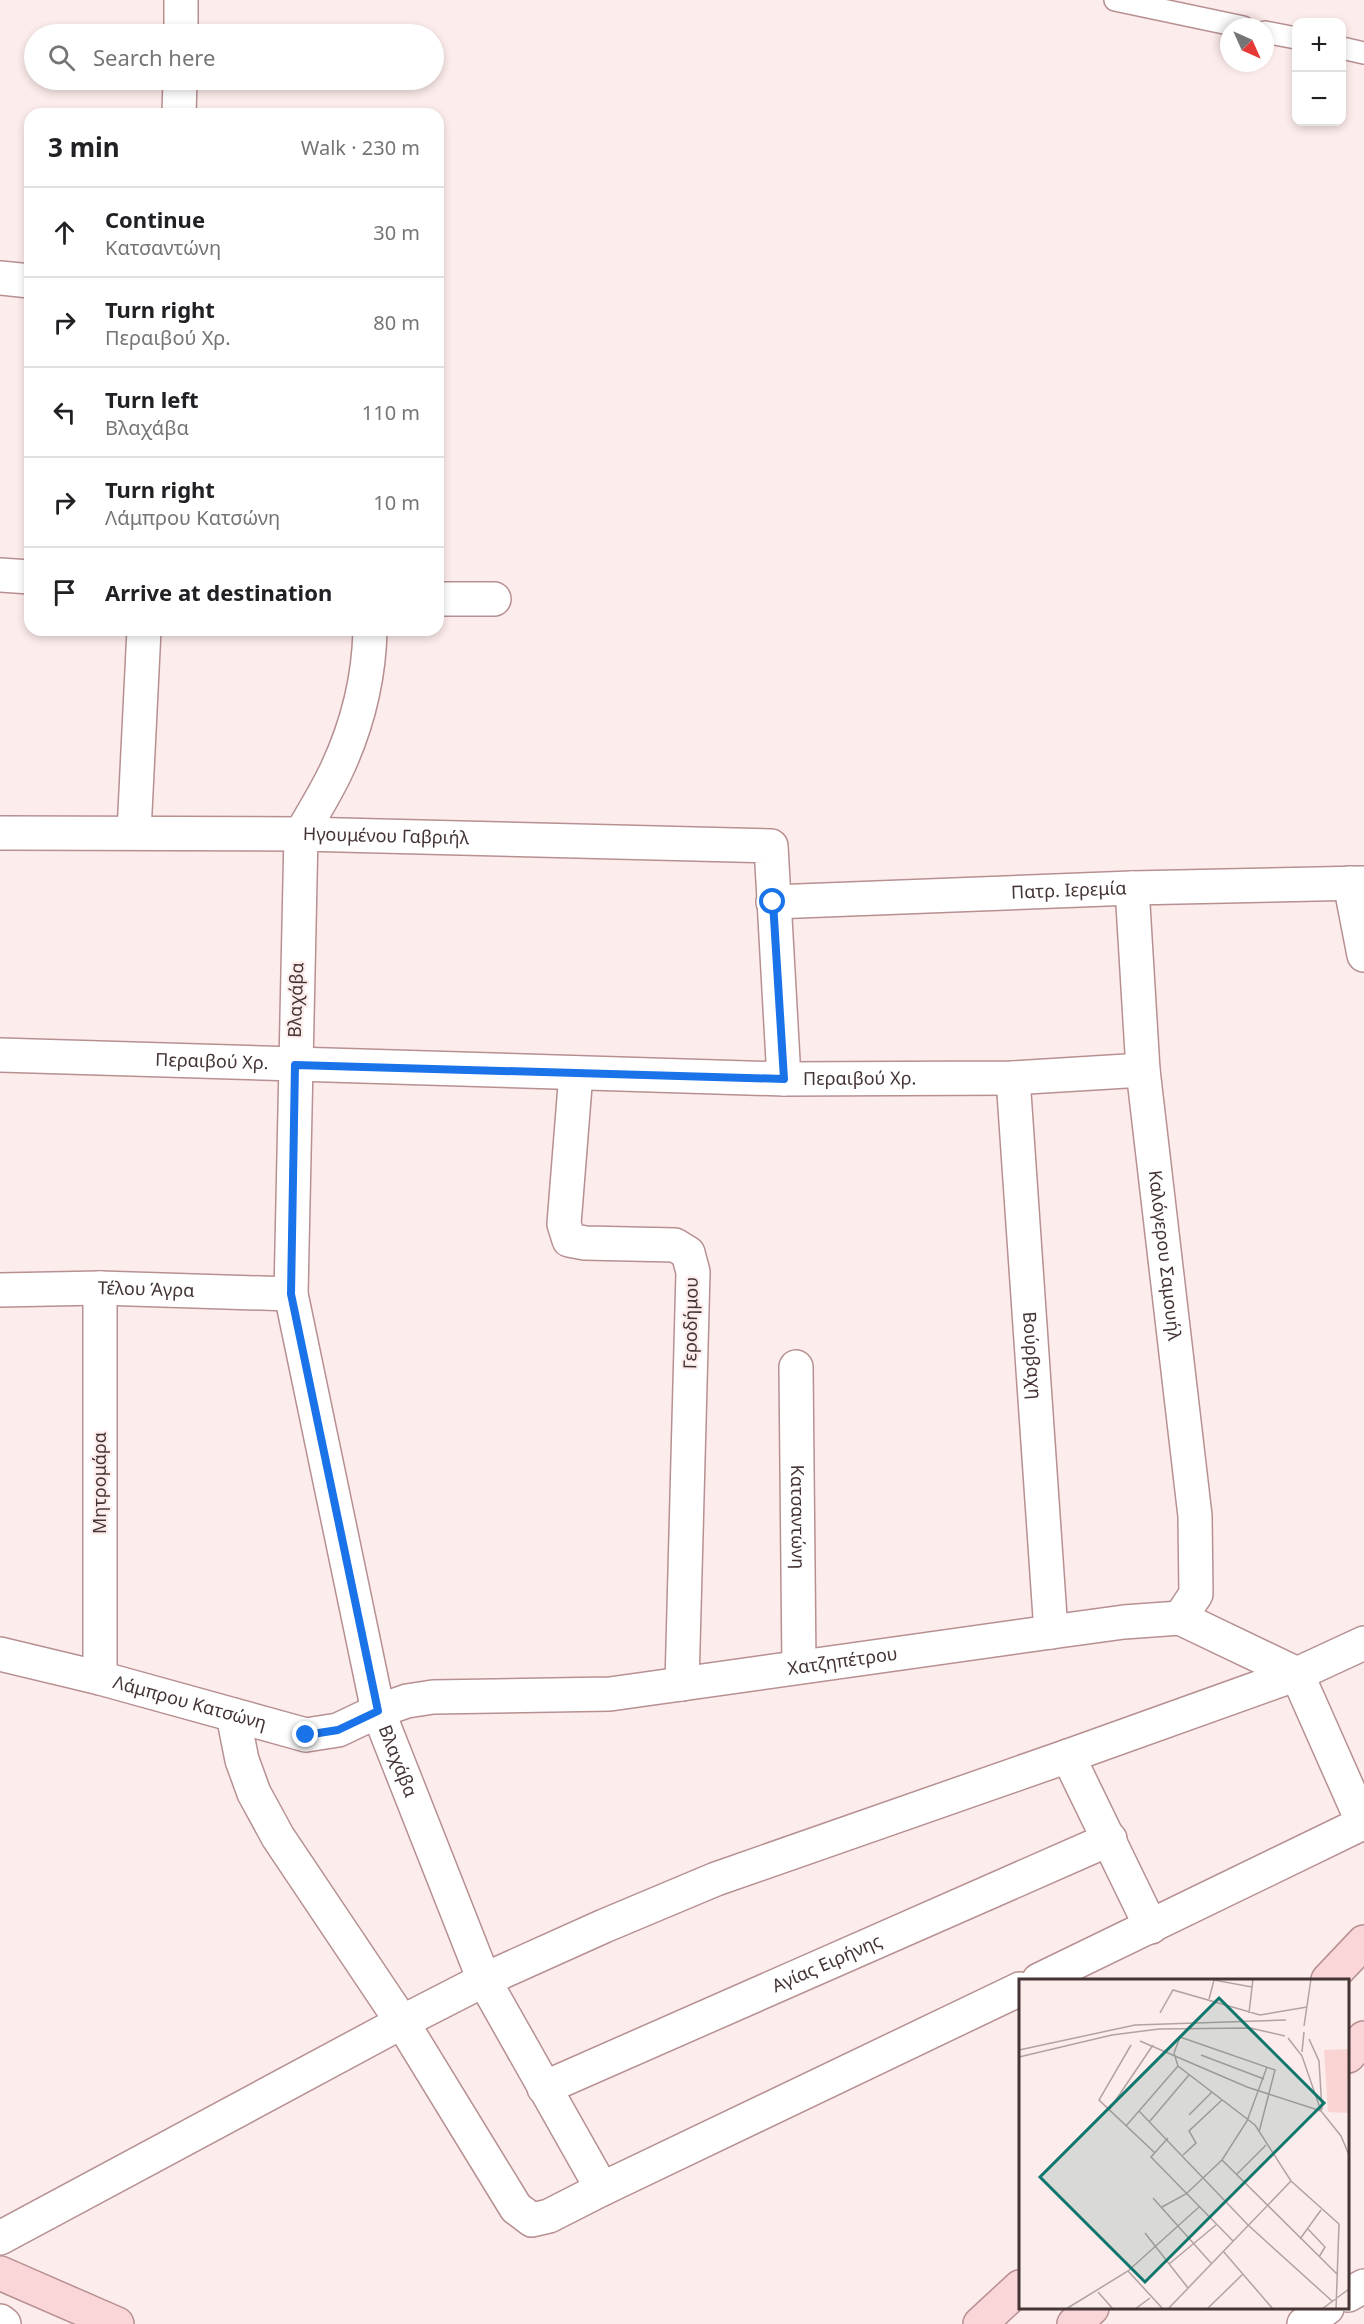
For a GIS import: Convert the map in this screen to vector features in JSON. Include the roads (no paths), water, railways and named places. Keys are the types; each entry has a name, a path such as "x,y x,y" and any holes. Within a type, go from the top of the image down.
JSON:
{"main road":[{"path":"1329,1979 1364,1942"},
{"path":"1349,2054 1364,2038"},
{"path":"0,2273 117,2324"},
{"path":"980,2324 1019,2287"},
{"path":"1074,2324 1090,2309"}],"street":[{"path":"181,0 181,24"},
{"path":"179,108 180,90"},
{"path":"0,278 24,280"},
{"path":"0,574 24,576"},
{"path":"444,599 494,599"},
{"path":"134,832 144,636"},
{"name":"Βλαχάβα","path":"370,636 370,657 359,707 337,769 301,834 291,1294 378,1711 484,1980 602,2188"},
{"name":"Ηγουμένου Γαβριήλ","path":"0,832 301,834 771,846 773,902"},
{"path":"1357,883 1364,955"},
{"name":"Πατρ. Ιερεμία","path":"773,902 1132,888 1357,883"},
{"name":"Καλόγερου Σαμουήλ","path":"1132,888 1143,1070 1195,1516 1196,1594 1180,1618"},
{"path":"773,902 784,1079"},
{"name":"Περαιβού Χρ.","path":"0,1054 784,1079 1013,1078 1143,1070"},
{"name":"Γεροδήμου","path":"576,1073 564,1224 569,1240 585,1243 675,1245 688,1253 693,1272 682,1684"},
{"name":"Βούρβαχη","path":"1013,1078 1051,1632"},
{"name":"Τέλου Άγρα","path":"0,1290 100,1288 291,1294"},
{"name":"Μητρομάρα","path":"100,1288 100,1678"},
{"name":"Κατσαντώνη","path":"796,1367 800,1667"},
{"name":"Χατζηπέτρου","path":"378,1711 407,1701 434,1697 610,1694 1124,1622 1180,1618 1297,1674"},
{"path":"0,2238 402,2022 484,1980 604,1926 716,1879 1297,1674 1364,1643"},
{"name":"Λάμπρου Κατσώνη","path":"0,1654 100,1678 306,1735 338,1730 378,1711"},
{"path":"1041,1979 1363,1823 1297,1674"},
{"path":"233,1715 242,1760 254,1793 278,1837 402,2022 516,2208 532,2220 549,2216 602,2188 1019,1989"},
{"path":"1068,1756 1151,1927"},
{"name":"Αγίας Ειρήνης","path":"544,2088 1110,1839"},
{"path":"1349,2294 1364,2286"},
{"path":"1304,2324 1324,2309"},
{"path":"0,2321 4,2324"}],"lane":[{"path":"1115,0 1220,22"},
{"path":"1274,34 1292,37"},
{"path":"1346,49 1364,52"}]}
